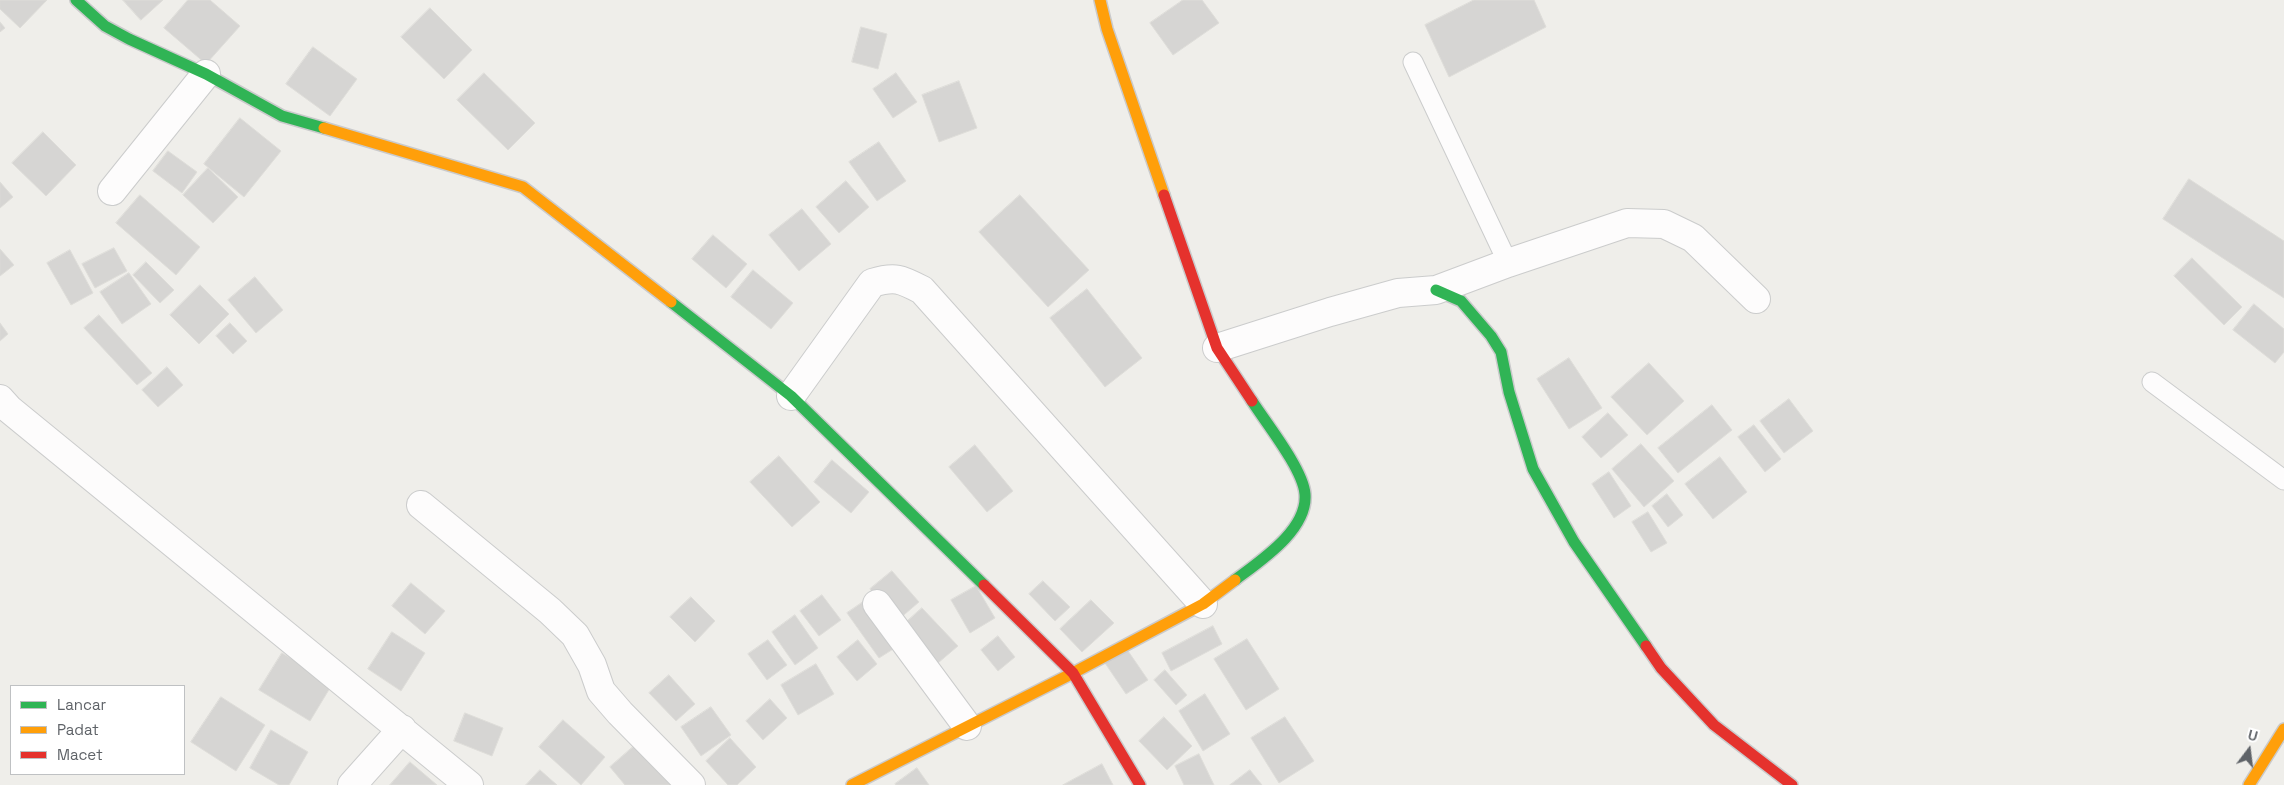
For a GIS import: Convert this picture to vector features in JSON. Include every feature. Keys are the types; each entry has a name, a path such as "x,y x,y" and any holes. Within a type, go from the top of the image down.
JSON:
{"street":[{"path":"76,0 106,26 129,39 206,74 282,116 523,187 791,396 1073,674 1140,785"},
{"path":"852,785 1073,674 1203,604 1270,554 1295,527 1303,509 1306,494 1299,473 1217,348 1107,29 1100,0"},
{"path":"112,191 206,74"},
{"path":"1217,348 1330,312 1398,293 1436,290 1508,263 1628,224 1664,224 1692,238 1756,299"},
{"path":"791,396 872,283 890,278 901,279 922,290 1203,604"},
{"path":"1436,290 1461,301 1491,336 1501,352 1509,392 1533,469 1574,542 1661,668 1714,725 1792,785"},
{"path":"0,399 8,409 402,728 469,785"},
{"path":"421,505 550,611 575,635 592,665 601,691 691,785"},
{"path":"877,604 967,726"},
{"path":"352,785 402,728"},
{"path":"2249,785 2281,740"}],"lane":[{"path":"1413,62 1508,263"},
{"path":"2152,382 2284,480"}],"building":[{"path":"0,0 47,0 20,28 0,9"},
{"path":"123,0 163,0 141,20"},
{"path":"188,0 210,0 240,26 206,64 164,28"},
{"path":"1183,0 1202,0 1219,23 1173,55 1150,23"},
{"path":"1474,0 1534,0 1546,27 1449,77 1425,25"},
{"path":"430,8 472,50 444,79 401,37"},
{"path":"0,22 5,28 0,32"},
{"path":"861,27 887,34 878,69 852,62"},
{"path":"313,47 357,79 330,116 286,84"},
{"path":"484,73 535,123 508,150 457,100"},
{"path":"896,73 917,102 893,118 873,89"},
{"path":"959,81 977,128 939,142 922,95"},
{"path":"240,118 281,151 244,197 204,164"},
{"path":"43,132 76,165 46,196 12,163"},
{"path":"879,142 906,181 877,201 849,162"},
{"path":"168,151 197,172 182,193 153,171"},
{"path":"208,168 238,197 213,223 183,195"},
{"path":"2189,179 2284,241 2284,298 2163,219"},
{"path":"846,181 869,207 839,233 816,207"},
{"path":"0,182 13,197 0,208"},
{"path":"140,195 200,247 176,275 116,223"},
{"path":"1020,195 1089,270 1048,307 979,232"},
{"path":"802,209 831,244 799,271 769,235"},
{"path":"713,235 747,264 726,288 692,259"},
{"path":"114,248 127,271 95,288 82,264"},
{"path":"0,249 14,265 0,276"},
{"path":"70,250 93,293 71,305 47,263"},
{"path":"2192,258 2242,307 2224,325 2174,276"},
{"path":"146,262 174,290 160,303 133,275"},
{"path":"753,270 793,303 771,329 731,297"},
{"path":"129,273 151,304 122,324 100,292"},
{"path":"255,277 283,310 256,333 228,300"},
{"path":"200,285 229,314 199,344 170,315"},
{"path":"1087,289 1142,358 1105,387 1050,318"},
{"path":"2254,304 2284,329 2284,352 2275,363 2233,330"},
{"path":"99,315 152,373 137,385 84,328"},
{"path":"0,323 8,334 0,341"},
{"path":"230,323 247,341 233,354 216,336"},
{"path":"1569,358 1602,408 1569,429 1537,379"},
{"path":"1649,363 1684,401 1647,435 1611,397"},
{"path":"167,367 183,385 158,407 142,390"},
{"path":"1789,399 1813,431 1784,453 1760,421"},
{"path":"1712,405 1732,430 1678,473 1658,448"},
{"path":"1608,413 1628,435 1601,458 1582,437"},
{"path":"1754,425 1781,459 1765,472 1738,437"},
{"path":"1641,444 1674,481 1644,507 1612,469"},
{"path":"975,445 1013,491 987,512 949,467"},
{"path":"779,456 820,502 792,527 750,482"},
{"path":"1720,457 1747,492 1713,519 1685,484"},
{"path":"832,460 869,492 851,513 814,482"},
{"path":"1609,472 1631,506 1614,518 1592,484"},
{"path":"1667,494 1683,515 1668,527 1652,506"},
{"path":"1648,512 1667,543 1651,552 1632,522"},
{"path":"892,571 919,602 898,620 870,589"},
{"path":"1043,581 1070,607 1055,621 1029,594"},
{"path":"411,583 445,611 425,634 392,606"},
{"path":"976,586 995,618 970,633 951,600"},
{"path":"822,595 841,620 819,636 800,611"},
{"path":"691,597 715,621 695,642 670,617"},
{"path":"866,600 898,646 879,658 847,613"},
{"path":"1091,600 1114,623 1082,652 1060,629"},
{"path":"922,608 958,646 938,663 903,625"},
{"path":"795,615 818,648 795,665 772,632"},
{"path":"1213,626 1222,644 1171,671 1162,653"},
{"path":"392,632 425,653 401,691 368,669"},
{"path":"998,636 1015,657 998,671 981,650"},
{"path":"1247,639 1279,689 1246,710 1214,659"},
{"path":"768,640 787,665 767,680 748,654"},
{"path":"858,640 877,664 857,681 837,657"},
{"path":"1126,648 1148,680 1126,694 1105,663"},
{"path":"282,653 333,683 310,721 259,690"},
{"path":"816,664 834,694 798,715 781,685"},
{"path":"1165,670 1187,695 1176,705 1154,680"},
{"path":"669,675 695,704 676,721 649,693"},
{"path":"1205,694 1230,734 1203,751 1179,711"},
{"path":"221,697 265,725 236,771 191,742"},
{"path":"770,699 787,718 763,740 746,721"},
{"path":"711,707 731,735 701,756 681,727"},
{"path":"465,713 503,728 492,756 454,741"},
{"path":"1164,717 1192,746 1167,770 1139,741"},
{"path":"1285,717 1314,761 1279,783 1251,738"},
{"path":"563,720 605,757 581,785 539,747"},
{"path":"271,730 308,752 289,785 279,785 250,768"},
{"path":"730,738 756,767 737,785 728,785 706,761"},
{"path":"641,740 680,785 625,785 610,767"},
{"path":"1199,754 1214,785 1184,785 1175,766"},
{"path":"410,762 437,785 390,785"},
{"path":"1102,764 1113,785 1063,785"},
{"path":"917,768 929,785 895,784"},
{"path":"540,770 557,785 526,785"},
{"path":"1250,770 1262,785 1230,785"}],"traffic: fast":[{"path":"76,0 105,26 129,39 206,74 282,116 324,128"},
{"path":"1436,290 1461,301 1491,336 1501,352 1509,392 1533,469 1574,542 1646,646"},
{"path":"671,302 791,396 984,585"},
{"path":"1235,580 1269,554 1291,532 1299,520 1304,507 1305,494 1298,472 1283,446 1252,401"}],"traffic: slow":[{"path":"1100,0 1107,29 1164,195"},
{"path":"324,128 523,187 671,302"},
{"path":"852,785 1073,673 1203,604 1235,580"},
{"path":"2249,785 2284,729"}],"traffic: jam":[{"path":"1164,195 1217,348 1252,401"},
{"path":"984,585 1073,673 1140,785"},
{"path":"1646,646 1661,668 1714,725 1792,785"}]}
